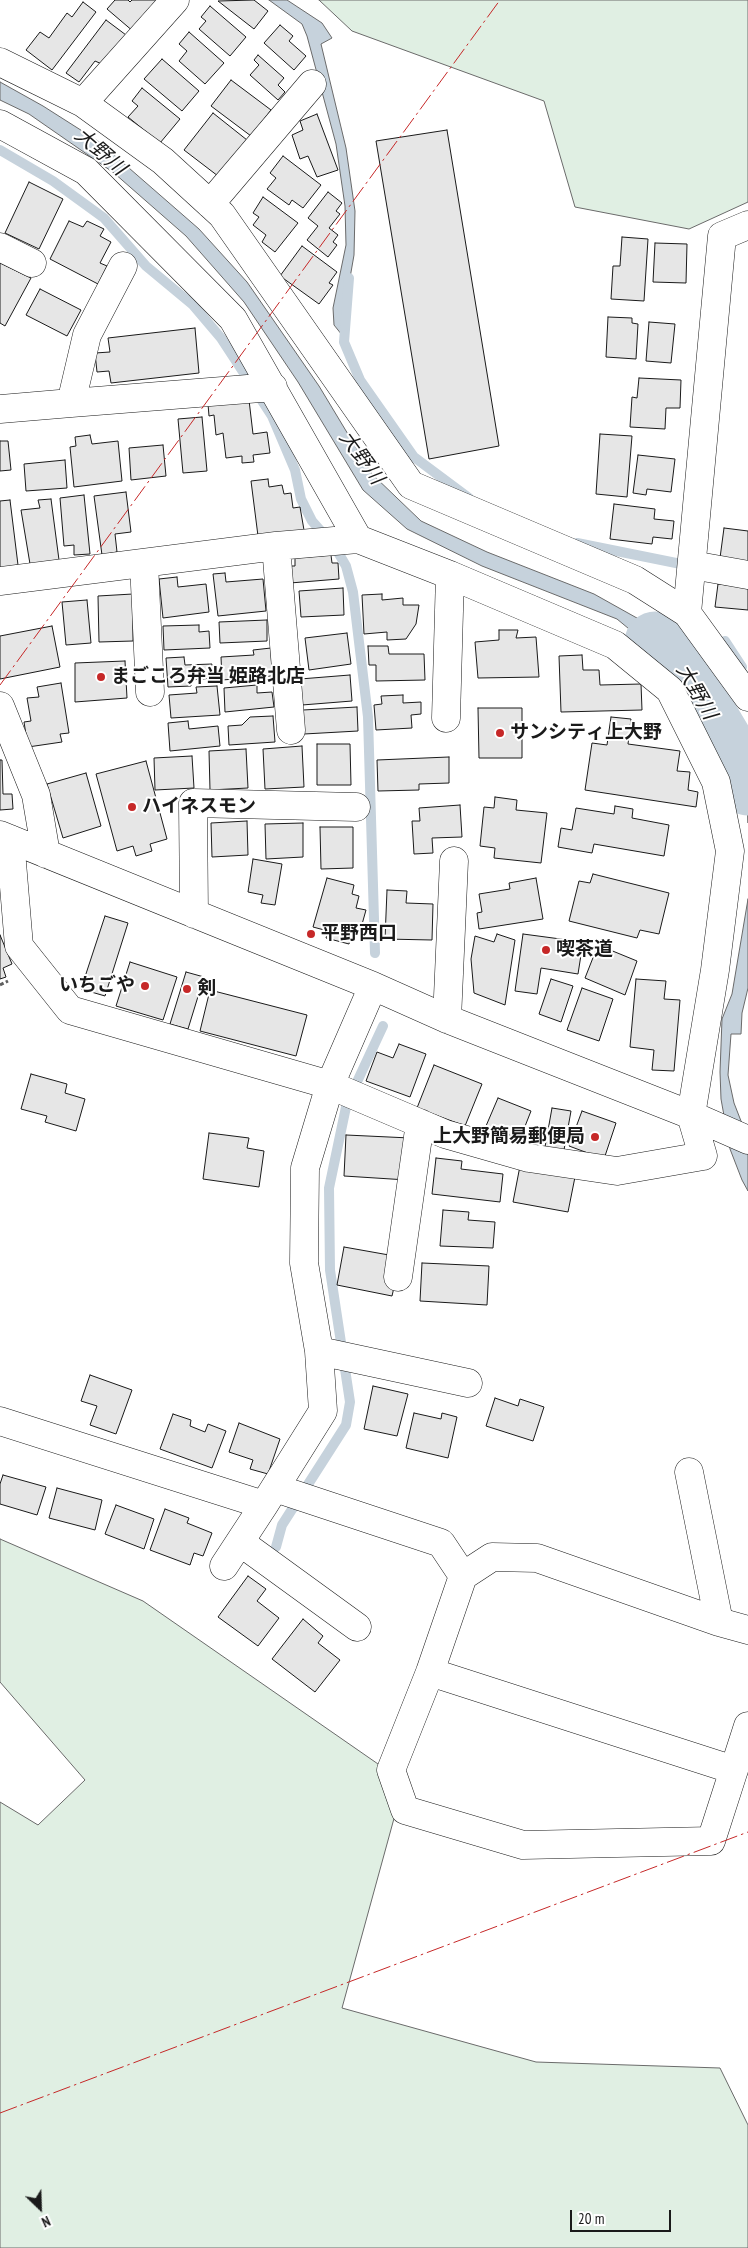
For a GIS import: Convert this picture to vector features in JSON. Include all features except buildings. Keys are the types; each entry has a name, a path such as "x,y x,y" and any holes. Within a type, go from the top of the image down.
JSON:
{"street":[{"path":"83,103 175,0"},
{"path":"0,62 83,103 163,161 222,215 411,485 635,580 687,613 748,697"},
{"path":"210,204 312,84"},
{"path":"0,124 86,171 233,319 358,539"},
{"path":"687,613 722,236 748,225"},
{"path":"0,247 32,263"},
{"path":"71,403 87,335 123,266"},
{"path":"0,409 273,387"},
{"path":"0,581 276,546 358,539 450,575 615,645 670,690 716,782 730,851 715,970 691,1115 703,1156 617,1171 528,1158 445,1134 330,1085 70,1010 19,946 5,837 373,986 448,1019 691,1115 748,1140"},
{"path":"276,546 291,730"},
{"path":"144,563 150,692"},
{"path":"692,565 748,575"},
{"path":"446,718 450,575"},
{"path":"0,706 36,795 46,854"},
{"path":"194,914 193,803 356,807"},
{"path":"448,1019 454,861"},
{"path":"224,1566 323,1411 319,1351 304,1262 305,1168 330,1085 373,986"},
{"path":"398,1277 420,1123"},
{"path":"319,1351 468,1383"},
{"path":"0,1421 440,1543 463,1576"},
{"path":"689,1472 719,1622"},
{"path":"240,1542 357,1627"},
{"path":"748,1630 719,1622 537,1558 492,1557 463,1576 430,1672 391,1770 405,1810 523,1845 710,1841 748,1726"},
{"path":"430,1672 734,1770"}],"green space":[{"path":"319,0 748,0 748,202 689,229 575,207 544,101 352,31"},
{"path":"0,1539 143,1601 404,1782 342,2008 536,2062 720,2068 748,2125 748,2248 0,2248 0,1802 38,1825 85,1780 0,1682"}],"water":[{"path":"269,0 287,0 322,23 332,38 321,44 346,148 355,211 354,255 343,318 342,335 334,325 333,308 346,245 345,206 336,144 307,36 302,24"},
{"path":"0,82 43,106 98,141 199,229 247,282 319,386 372,474 421,521 487,552 594,594 653,627 681,649 699,670 729,719 745,751 748,760 748,823 747,798 731,757 705,709 684,677 669,662 617,619 482,566 407,529 363,490 298,382 244,302 186,236 114,173 29,114 0,100"},
{"path":"748,899 748,988 742,1013 741,1034 731,1034 728,1075 734,1103 748,1139 748,1191 730,1149 721,1099 720,1072 722,1019 732,994"}],"waterway":[{"path":"0,150 53,181 104,218 146,266 193,305 221,338 272,416 295,470 301,499 312,521 335,547 346,566 353,592 368,717 375,953"},
{"path":"349,278 344,342 360,380 414,457 469,498"},
{"path":"577,543 681,564"},
{"path":"725,641 742,667"},
{"name":"大野川","path":"655,642 679,659 710,721 748,785"},
{"path":"356,1084 383,1026"},
{"path":"276,1547 282,1525 346,1425 350,1402 330,1270 329,1188 346,1107"}],"power":[{"path":"0,685 500,0"},
{"path":"0,2113 748,1832"}],"place":[{"name":"まごころ弁当 姫路北店","path":"101,677"},
{"name":"サンシティ上大野","path":"500,733"},
{"name":"ハイネスモン","path":"132,807"},
{"name":"平野西口","path":"311,934"},
{"name":"喫茶道","path":"546,950"},
{"name":"いちごや","path":"145,986"},
{"name":"剣","path":"187,989"},
{"name":"上大野簡易郵便局","path":"595,1137"}]}
